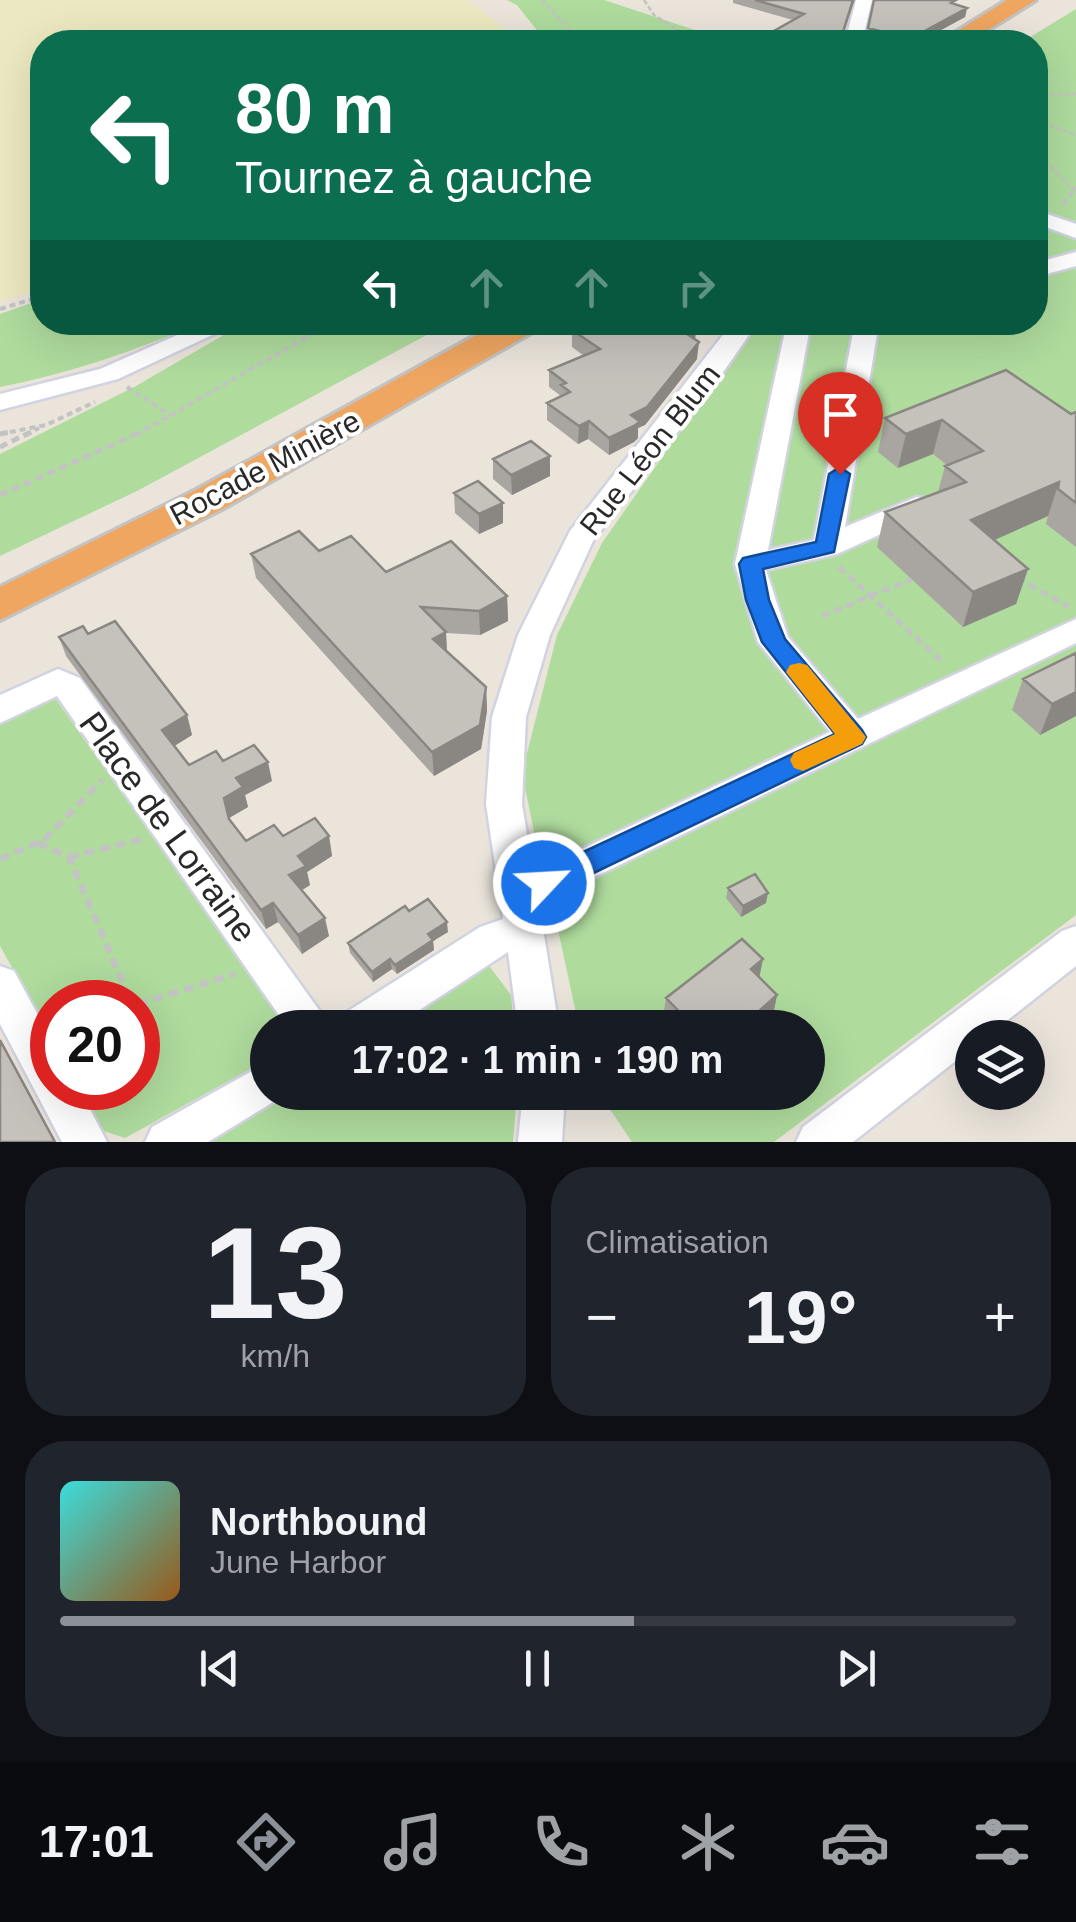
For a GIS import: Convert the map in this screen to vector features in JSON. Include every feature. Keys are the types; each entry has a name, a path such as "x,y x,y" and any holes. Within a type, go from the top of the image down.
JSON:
{"highway":[{"path":"973,30 1024,0"},
{"path":"1001,30 1052,0"},
{"name":"Rocade Minière","path":"0,572 224,460 456,335"},
{"name":"Rocade Minière","path":"0,605 210,499 503,335"}],"street":[{"path":"856,30 864,0"},
{"path":"1048,223 1076,231"},
{"path":"1048,267 1076,260"},
{"path":"0,402 109,374 198,335"},
{"name":"Rue Léon Blum","path":"536,1010 504,804 509,717 534,635 580,538 737,335"},
{"path":"796,335 750,564 774,642 853,737"},
{"path":"826,547 866,335"},
{"path":"750,564 826,547 918,506"},
{"path":"384,1010 494,939 522,913 853,737 1076,630"},
{"name":"Place de Lorraine","path":"0,710 58,681 68,687 299,1010"},
{"path":"818,1142 1076,944"},
{"path":"0,984 30,1040"},
{"path":"167,1142 250,1093"},
{"path":"68,1110 85,1142"},
{"path":"540,1142 543,1110"}],"path":[{"path":"542,0 570,30"},
{"path":"644,0 654,15 678,30"},
{"path":"1048,95 1076,94"},
{"path":"1048,125 1076,135"},
{"path":"1048,164 1073,190"},
{"path":"0,309 30,300"},
{"path":"0,495 103,450 310,335"},
{"path":"124,386 170,415"},
{"path":"0,434 46,425 0,446"},
{"path":"826,547 837,565 966,683"},
{"path":"1004,569 1076,612"},
{"path":"822,616 912,579"},
{"path":"0,859 14,857 56,832 120,760"},
{"path":"38,843 68,857 172,832"},
{"path":"68,857 124,980"},
{"path":"160,996 266,965"}],"green space":[{"path":"507,0 604,0 695,30 537,30 517,5"},
{"path":"1076,9 1076,915 825,1104 825,1010 575,1010 552,902 563,876 540,861 522,773 557,635 602,543 748,335 1048,335 1048,30 1042,30"},
{"path":"30,303 30,335 171,335 102,360 0,387 0,314"},
{"path":"224,335 427,335 137,491 0,556 0,454 136,386"},
{"path":"55,698 274,1010 250,1010 250,1069 125,1138 104,1131 92,1110 160,1110 160,980 30,980 30,1000 0,946 0,719 40,700"},
{"path":"487,963 511,995 512,1010 408,1010"},
{"path":"250,1104 250,1110 516,1110 513,1142 185,1142"},
{"path":"610,1110 817,1110 774,1142 632,1142"}],"sand":[{"path":"0,0 467,0 507,30 30,30 30,293 0,302"}],"building":[{"path":"755,0 853,0 844,30 776,30 804,14"},
{"path":"874,0 956,0 951,3 967,8 927,30 868,28"},
{"path":"579,335 688,335 699,342 647,407 631,415 639,421 636,425 609,438 589,421 579,426 547,403 570,392 561,385 566,383 549,370 600,349"},
{"path":"1006,370 1071,414 1076,412 1076,503 1058,489 1059,482 971,520 1028,569 973,592 885,512 966,482 945,466 983,451 942,420 906,434 885,418"},
{"path":"531,441 550,456 511,475 493,459"},
{"path":"478,481 503,503 479,514 454,493"},
{"path":"299,531 319,551 351,536 386,572 451,541 507,596 479,611 421,607 446,632 433,639 486,687 480,725 432,752 251,554"},
{"path":"115,621 187,715 162,730 189,765 216,751 223,761 254,745 268,762 236,778 243,787 224,798 229,819 246,841 274,825 283,836 315,818 329,836 298,856 306,866 289,875 325,918 298,935 273,903 261,910 59,637 83,626 88,634"},
{"path":"1076,653 1076,692 1052,704 1023,679"},
{"path":"755,874 768,893 743,906 728,888"},
{"path":"428,899 447,922 428,934 433,940 395,965 390,959 372,972 348,943 405,906 409,911"},
{"path":"742,939 763,959 751,969 777,995 760,1010 678,1010 666,998"},
{"path":"0,1040 30,1096 30,1110 38,1110 55,1142 0,1142"}],"slow traffic":[{"path":"799,672 853,737 803,760"}],"route":[{"path":"544,883 853,737 774,642 750,564 826,547 840,474"}]}
